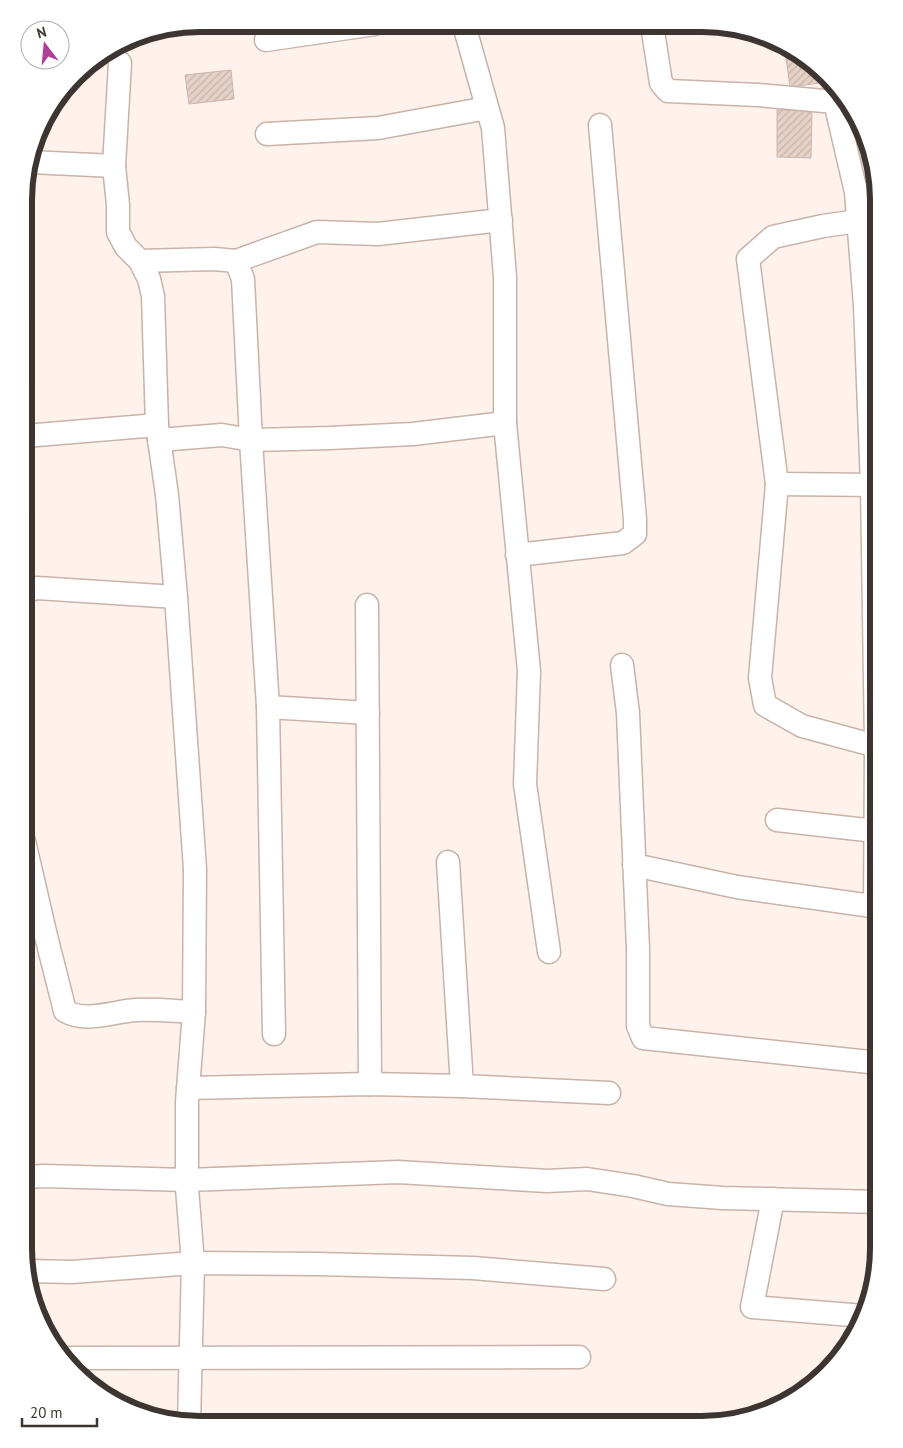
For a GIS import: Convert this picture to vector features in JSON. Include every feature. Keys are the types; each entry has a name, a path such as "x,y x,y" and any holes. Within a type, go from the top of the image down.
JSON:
{"street":[{"path":"466,32 493,128 505,277 505,423 529,671 524,784 549,952"},
{"path":"657,32 661,83 668,91 758,95 835,102 856,192 870,396"},
{"path":"266,40 315,33"},
{"path":"120,63 114,166 118,205 118,232 126,247 140,261 149,279 153,296 158,433 167,496 176,597 195,868 194,1012 188,1088 187,1180 193,1263 189,1415"},
{"path":"267,134 378,128 487,108"},
{"path":"517,555 623,543 635,534 600,125"},
{"path":"37,162 114,166"},
{"path":"140,261 214,259 236,261 316,232 378,234 501,220"},
{"path":"858,221 772,236 748,259 777,484 760,678 765,705 802,726 870,744"},
{"path":"236,261 243,278 250,440 268,707 274,1034"},
{"path":"32,436 158,433 222,435 250,440 330,438 413,434 505,423"},
{"path":"777,484 870,485"},
{"path":"32,589 37,588 176,597"},
{"path":"367,605 370,1084"},
{"path":"622,665 628,713 639,994 638,1026 643,1038 870,1062"},
{"path":"268,707 368,713"},
{"path":"777,820 870,830"},
{"path":"448,862 462,1086"},
{"path":"634,865 737,888 870,906"},
{"path":"32,876 65,1011 73,1015 90,1016 134,1010 194,1012"},
{"path":"188,1088 370,1084 609,1093"},
{"path":"32,1177 187,1180 398,1172 547,1181 587,1179 668,1194 723,1198 870,1202"},
{"path":"773,1199 752,1307 856,1315"},
{"path":"35,1271 72,1272 193,1263 318,1264 472,1268 604,1278"},
{"path":"75,1358 579,1357"}],"building":[{"path":"786,54 805,67 820,83 790,87"},
{"path":"231,70 234,99 189,104 185,75"},
{"path":"777,110 812,110 811,158 777,157"}]}
